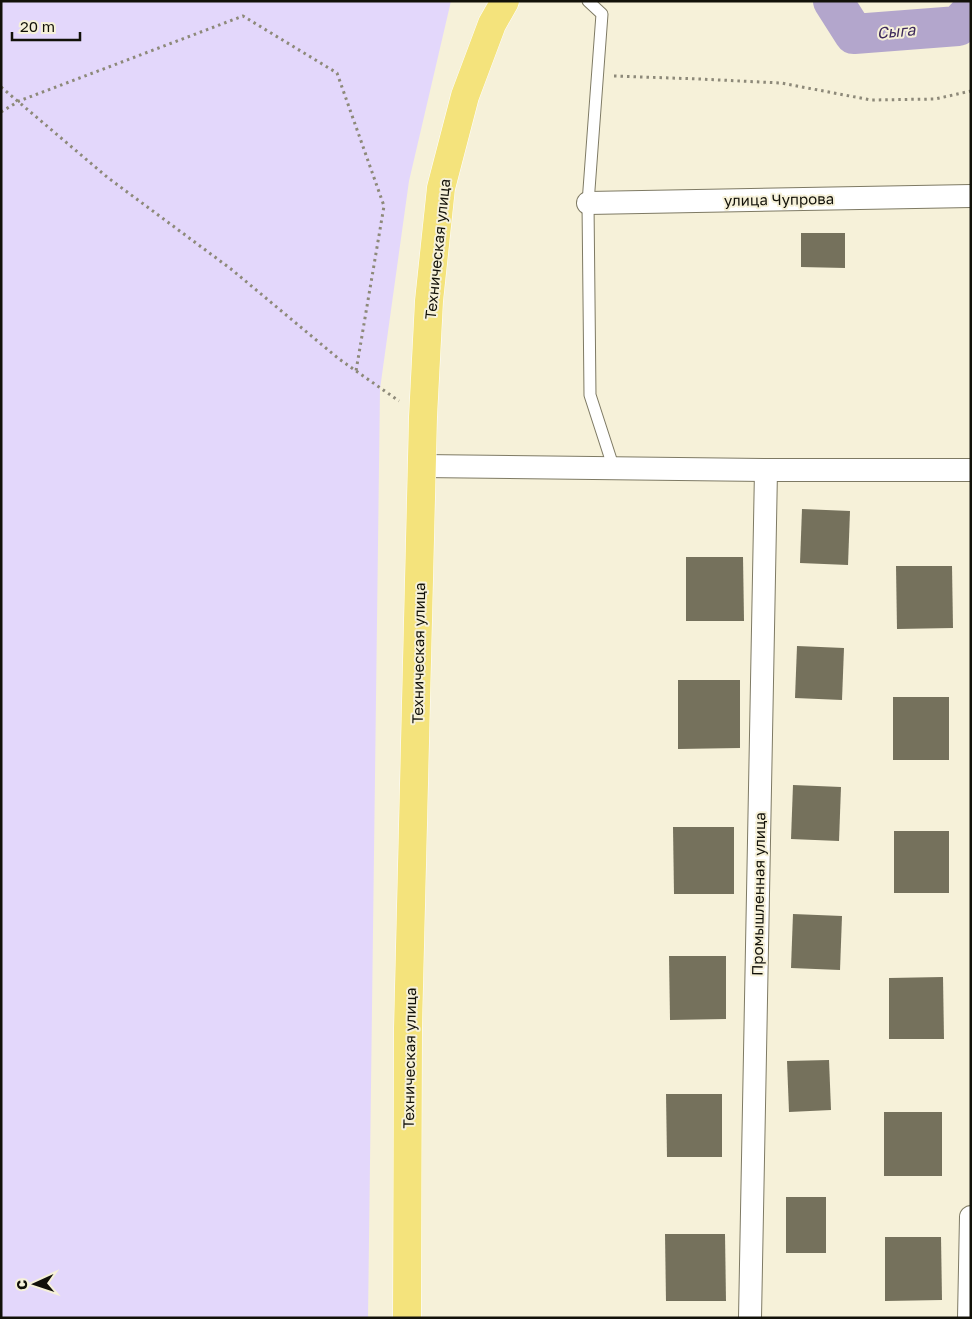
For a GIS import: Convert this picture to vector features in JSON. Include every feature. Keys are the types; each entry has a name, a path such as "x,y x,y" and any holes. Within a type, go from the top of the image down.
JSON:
{"main road":[{"name":"Техническая улица","path":"408,1318 408,1028 422,417 429,301 441,188 465,96 492,24 506,1"}],"street":[{"name":"улица Чупрова","path":"588,203 971,196"},
{"path":"422,466 614,469 971,470"},
{"name":"Промышленная улица","path":"750,1318 766,470"},
{"path":"969,1318 971,1217"}],"lane":[{"path":"588,1 602,14 588,203 590,394 614,469"}],"path":[{"path":"1,112 18,101 243,16 337,73 384,206 356,371"},
{"path":"598,76 781,83 871,100 935,99 971,91"},
{"path":"1,87 107,177 230,269 339,359 422,417"}],"shaded area":[{"path":"1,1 451,1 409,181 380,389 368,1318 1,1318"}],"building":[{"path":"801,233 845,233 845,268 801,267"},
{"path":"802,509 850,511 848,565 800,563"},
{"path":"686,557 743,557 744,621 686,621"},
{"path":"896,566 952,566 953,628 897,629"},
{"path":"797,646 844,648 842,700 795,698"},
{"path":"678,680 740,680 740,748 678,749"},
{"path":"893,697 949,697 949,760 893,760"},
{"path":"793,785 841,787 839,841 791,839"},
{"path":"673,827 734,827 734,894 674,894"},
{"path":"894,831 949,831 949,893 894,893"},
{"path":"793,914 842,916 840,970 791,968"},
{"path":"669,956 726,956 726,1019 670,1020"},
{"path":"943,977 944,1039 889,1039 889,978"},
{"path":"829,1060 831,1110 789,1112 787,1061"},
{"path":"666,1094 722,1094 722,1157 667,1157"},
{"path":"884,1112 942,1112 942,1176 884,1176"},
{"path":"786,1197 826,1197 826,1253 786,1253"},
{"path":"665,1234 725,1234 726,1301 666,1301"},
{"path":"885,1237 941,1237 942,1300 885,1301"}],"waterway":[{"name":"Сыга","path":"833,1 854,34 958,26 971,12"}]}
